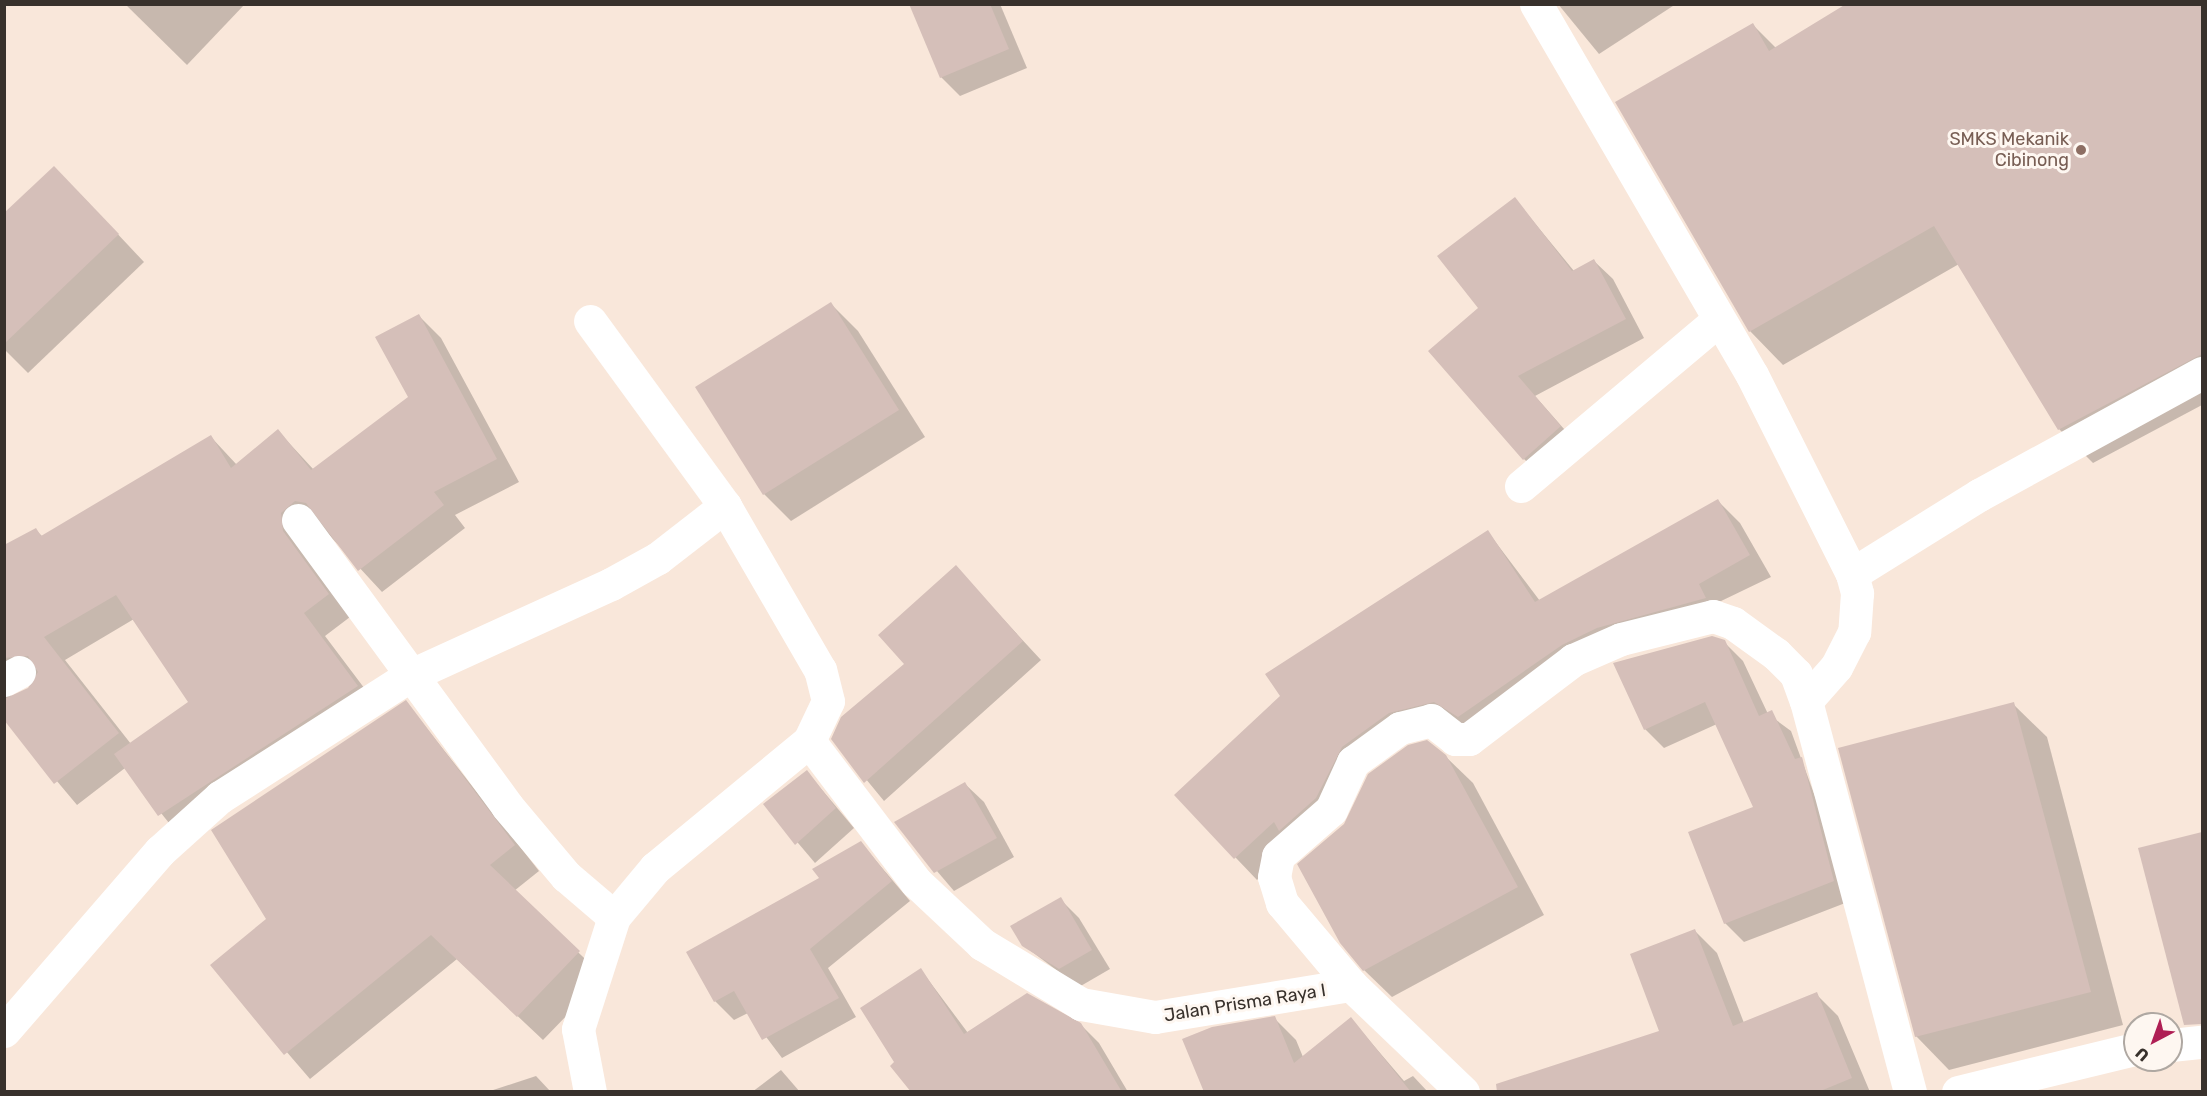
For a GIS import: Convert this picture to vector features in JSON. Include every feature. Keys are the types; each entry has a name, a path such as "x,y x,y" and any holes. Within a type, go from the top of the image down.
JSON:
{"street":[{"path":"1536,4 1752,375 1852,574 1857,593 1854,632 1836,667 1806,701"},
{"path":"1521,486 1718,320"},
{"path":"590,321 725,506 820,670 828,701 809,741 655,868 614,917 578,1029 590,1092"},
{"path":"1852,574 1979,495 2202,373"},
{"path":"4,1031 160,850 212,805 409,676 611,584 658,558 725,506"},
{"path":"298,520 409,676 566,876 614,917"},
{"path":"1352,985 1282,903 1274,878 1278,856 1330,810 1353,762 1400,728 1431,720 1455,739 1469,739 1573,660 1621,639 1713,616 1733,623 1776,654 1796,674 1806,701 1911,1092"},
{"name":"Jalan Prisma Raya I","path":"809,741 916,882 982,944 1081,1004 1155,1017 1352,985 1463,1092"},
{"path":"2183,1044 2202,1042"},
{"path":"1958,1092 2123,1052"}],"building":[{"path":"909,4 990,4 1009,49 940,78"},
{"path":"1846,4 2202,4 2202,354 2058,430 1934,226 1749,332 1615,102 1753,23 1769,51"},
{"path":"54,166 119,234 4,344 4,213"},
{"path":"1515,197 1572,271 1594,259 1626,319 1518,376 1561,426 1523,460 1428,351 1478,308 1437,256"},
{"path":"831,302 899,410 763,495 695,387"},
{"path":"419,314 497,459 434,492 444,505 358,571 306,503 295,501 281,513 283,531 329,594 304,613 358,686 158,816 114,754 188,702 116,595 44,637 119,733 54,784 4,720 4,699 28,688 38,672 28,656 4,658 4,545 36,528 41,536 211,435 231,468 278,429 311,470 408,397 375,337"},
{"path":"1718,499 1750,555 1699,584 1706,598 1597,628 1562,645 1458,717 1434,702 1389,713 1342,747 1316,798 1279,831 1274,822 1234,859 1174,795 1280,696 1265,674 1488,530 1535,602"},
{"path":"956,565 1023,641 864,783 831,739 841,717 904,664 878,635"},
{"path":"1712,636 1725,640 1759,716 1772,710 1795,759 1802,757 1834,881 1724,924 1688,832 1753,807 1705,702 1644,730 1613,663"},
{"path":"406,700 515,845 490,865 580,951 517,1017 431,935 284,1055 210,965 266,919 211,830"},
{"path":"2014,702 2091,992 1915,1037 1838,748"},
{"path":"1427,740 1446,755 1518,887 1363,971 1340,943 1297,864 1344,824 1368,774 1408,745"},
{"path":"807,770 836,808 795,845 763,804"},
{"path":"965,782 997,838 934,873 894,822"},
{"path":"2202,832 2202,1024 2184,1025 2183,1012 2181,1012 2138,848"},
{"path":"861,841 892,881 810,949 839,998 762,1040 734,991 714,1002 686,952 819,878 812,869"},
{"path":"1061,897 1092,950 1059,969 1022,946 1010,926"},
{"path":"1695,929 1733,1026 1817,992 1852,1078 1818,1092 1497,1092 1496,1084 1659,1031 1630,954"},
{"path":"921,968 964,1034 1027,993 1081,1023 1122,1092 911,1092 890,1066 894,1062 860,1008"},
{"path":"1275,1016 1294,1063 1351,1017 1411,1092 1204,1092 1182,1039 1212,1027"}],"place":[{"name":"SMKS Mekanik Cibinong","path":"2081,150"}]}
